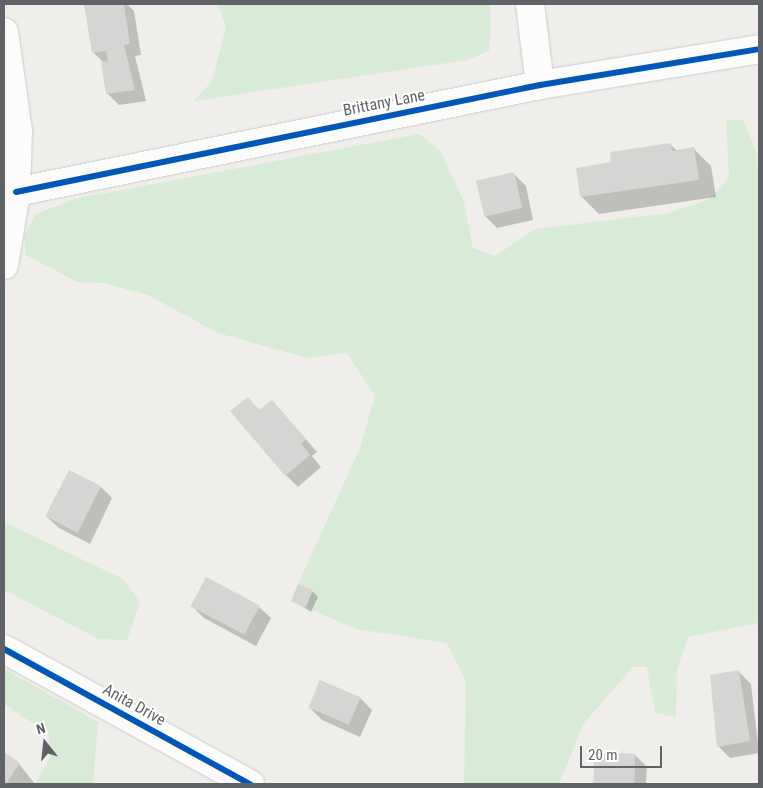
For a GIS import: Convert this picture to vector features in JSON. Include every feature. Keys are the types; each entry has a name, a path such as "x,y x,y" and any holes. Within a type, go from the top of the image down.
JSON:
{"street":[{"path":"530,4 540,85"},
{"path":"4,32 18,131 16,192 4,265"},
{"name":"Brittany Lane","path":"16,192 540,85 759,54"},
{"name":"Anita Drive","path":"4,649 250,784"}],"green space":[{"path":"218,4 490,4 491,31 489,51 467,60 194,101 212,81 226,27"},
{"path":"726,120 743,120 756,151 759,184 759,623 688,637 677,670 676,717 655,713 647,667 633,667 584,723 559,784 464,784 466,682 447,643 356,629 305,607 313,591 298,584 360,448 375,396 347,353 307,358 218,333 148,295 103,283 77,282 26,255 24,236 36,214 74,199 419,134 440,150 464,202 473,248 495,256 535,229 668,213 708,200 729,178"},
{"path":"4,522 123,579 140,602 127,640 99,639 4,590"},
{"path":"4,669 98,722 93,784 35,784 49,759 49,734 4,704"}],"building":[{"path":"84,4 124,4 130,44 124,45 135,90 106,94 101,62 108,61 106,51 92,53"},
{"path":"671,143 672,151 694,147 699,180 580,197 576,168 611,162 610,152"},
{"path":"514,172 522,208 484,217 476,181"},
{"path":"248,397 259,410 272,400 306,439 301,444 310,455 285,476 230,411"},
{"path":"69,470 101,486 77,533 45,516"},
{"path":"206,577 260,606 244,635 191,606"},
{"path":"298,584 313,590 306,608 291,602"},
{"path":"739,670 750,741 717,747 710,675"},
{"path":"320,680 361,697 349,725 308,708"},
{"path":"4,752 20,763 6,784 4,784"},
{"path":"594,753 635,754 634,784 593,784"}],"cycle path":[{"path":"16,192 540,85 759,49"},
{"path":"4,649 250,784"}]}
